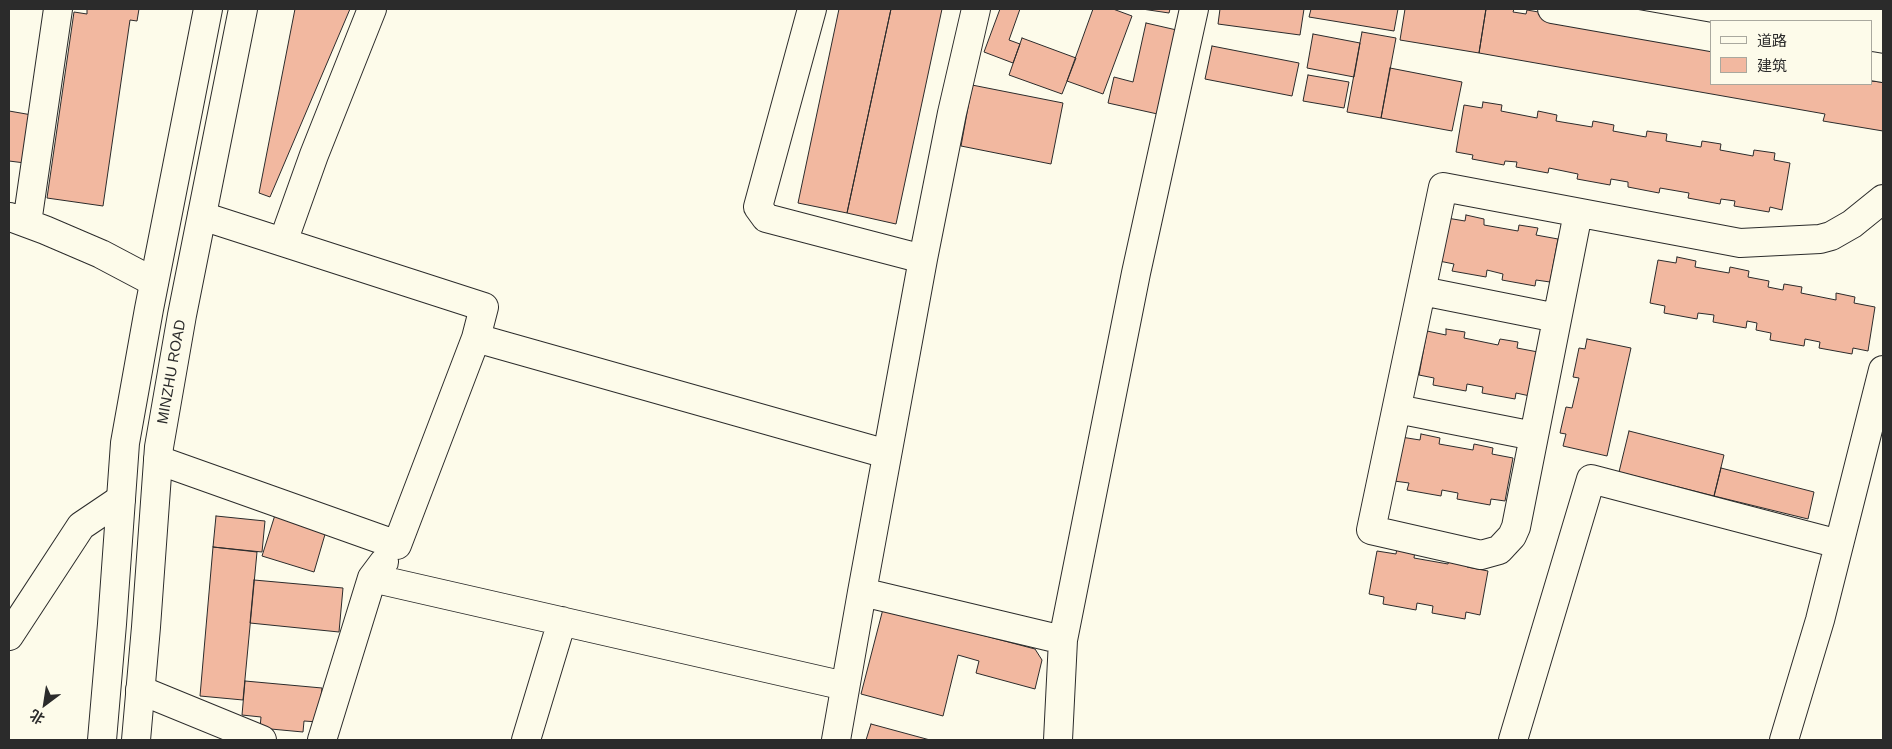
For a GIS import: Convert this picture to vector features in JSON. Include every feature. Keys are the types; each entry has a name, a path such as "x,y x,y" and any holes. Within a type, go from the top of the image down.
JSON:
{"street":[{"path":"58,9 18,220 101,254 154,282"},
{"path":"102,740 125,443 154,282 208,9"},
{"name":"MINZHU ROAD","path":"136,740 159,447 202,216 244,9"},
{"path":"283,242 317,146 372,9"},
{"path":"812,9 758,207 766,218 923,259"},
{"path":"836,740 923,259 952,113 976,9"},
{"path":"1058,740 1063,640 1136,273 1194,9"},
{"path":"1552,9 1710,37"},
{"path":"1578,213 1516,526 1512,536 1499,550 1481,555 1371,530 1443,187 1740,244 1820,240 1832,236 1852,224 1883,199"},
{"path":"202,216 484,307 476,338 397,545 372,578 322,740"},
{"path":"1422,291 1557,318"},
{"path":"476,338 887,454"},
{"path":"1784,740 1820,620 1883,370"},
{"path":"1396,408 1534,436"},
{"path":"158,460 397,545"},
{"path":"1512,740 1591,479 1840,544"},
{"path":"9,636 81,526 121,499"},
{"path":"372,578 846,686"},
{"path":"862,592 1063,640"},
{"path":"526,740 562,621"},
{"path":"140,690 262,740"}],"building":[{"path":"87,9 139,9 137,21 130,20 103,206 47,198 74,12 87,14"},
{"path":"295,9 350,9 270,197 259,193"},
{"path":"839,9 891,9 847,213 798,203"},
{"path":"891,9 942,9 896,224 847,213"},
{"path":"1000,9 1020,9 1009,40 1020,44 1013,63 984,52"},
{"path":"1093,9 1113,9 1132,16 1103,94 1067,81"},
{"path":"1142,9 1170,9 1169,13"},
{"path":"1220,9 1304,9 1300,35 1218,24"},
{"path":"1311,9 1398,9 1394,31 1309,17"},
{"path":"1405,9 1486,9 1479,53 1400,40"},
{"path":"1486,9 1514,9 1513,12 1526,14 1527,10 1710,42 1710,85 1872,85 1872,81 1882,82 1883,79 1883,131 1823,121 1825,114 1479,53"},
{"path":"1146,23 1181,31 1162,115 1108,103 1114,77 1133,82"},
{"path":"1362,32 1396,38 1381,118 1347,112"},
{"path":"1313,34 1360,43 1354,77 1307,68"},
{"path":"1022,38 1076,58 1062,94 1009,75"},
{"path":"1212,46 1299,63 1292,96 1205,79"},
{"path":"1390,68 1462,82 1452,131 1381,118"},
{"path":"1308,75 1349,82 1344,108 1303,101"},
{"path":"972,85 1063,103 1051,164 961,146"},
{"path":"1483,102 1502,105 1501,111 1537,118 1538,111 1557,115 1556,121 1592,127 1593,121 1614,125 1613,131 1646,137 1647,131 1667,134 1666,141 1701,147 1702,141 1721,144 1720,150 1753,156 1754,150 1775,153 1774,160 1790,163 1782,210 1770,207 1769,212 1734,206 1735,201 1721,199 1720,204 1688,198 1689,193 1660,188 1659,193 1628,187 1628,182 1611,179 1610,185 1577,179 1578,174 1549,168 1548,173 1516,167 1517,162 1505,161 1504,165 1472,159 1473,155 1456,152 1464,105 1482,108"},
{"path":"9,111 32,115 25,163 9,161"},
{"path":"1466,215 1484,219 1484,225 1518,231 1519,225 1538,228 1536,235 1558,239 1550,282 1536,280 1535,286 1502,280 1503,274 1487,270 1486,277 1452,271 1454,264 1439,261 1447,218 1465,221"},
{"path":"1677,257 1696,261 1695,267 1729,273 1730,267 1749,271 1748,277 1769,281 1768,287 1783,290 1784,284 1802,287 1801,293 1836,300 1836,293 1855,297 1854,303 1875,307 1868,351 1853,348 1852,354 1819,348 1820,342 1805,339 1804,346 1770,340 1771,333 1756,330 1757,323 1747,321 1746,328 1713,322 1714,315 1698,313 1697,319 1664,313 1665,306 1650,303 1658,260 1676,263"},
{"path":"1446,329 1465,332 1464,338 1498,345 1500,339 1518,342 1517,348 1538,352 1530,396 1516,393 1515,399 1482,393 1483,387 1467,384 1466,391 1433,385 1434,378 1419,375 1427,331 1446,335"},
{"path":"1587,339 1631,348 1607,456 1563,446 1566,434 1560,433 1566,407 1572,408 1579,378 1573,377 1579,348 1585,349"},
{"path":"1629,431 1724,455 1714,496 1619,472"},
{"path":"1421,434 1440,438 1439,444 1473,450 1474,444 1493,448 1492,454 1513,458 1505,501 1491,499 1490,505 1457,499 1458,493 1442,490 1441,496 1407,490 1409,483 1394,481 1401,437 1420,440"},
{"path":"1721,468 1814,492 1808,519 1714,496"},
{"path":"275,515 326,531 314,572 262,556"},
{"path":"216,516 265,521 262,552 213,547"},
{"path":"213,547 257,552 243,700 200,696"},
{"path":"1397,548 1415,551 1414,558 1448,564 1450,558 1468,561 1467,567 1488,571 1480,615 1466,612 1465,619 1432,613 1433,606 1417,603 1416,610 1383,604 1384,597 1369,594 1377,551 1396,554"},
{"path":"254,580 343,588 339,632 250,623"},
{"path":"883,609 1035,649 1042,660 1035,689 976,673 979,661 958,655 943,716 861,694"},
{"path":"245,681 322,688 318,722 304,721 303,732 260,728 261,717 242,715"},
{"path":"871,724 930,740 866,740"}]}
